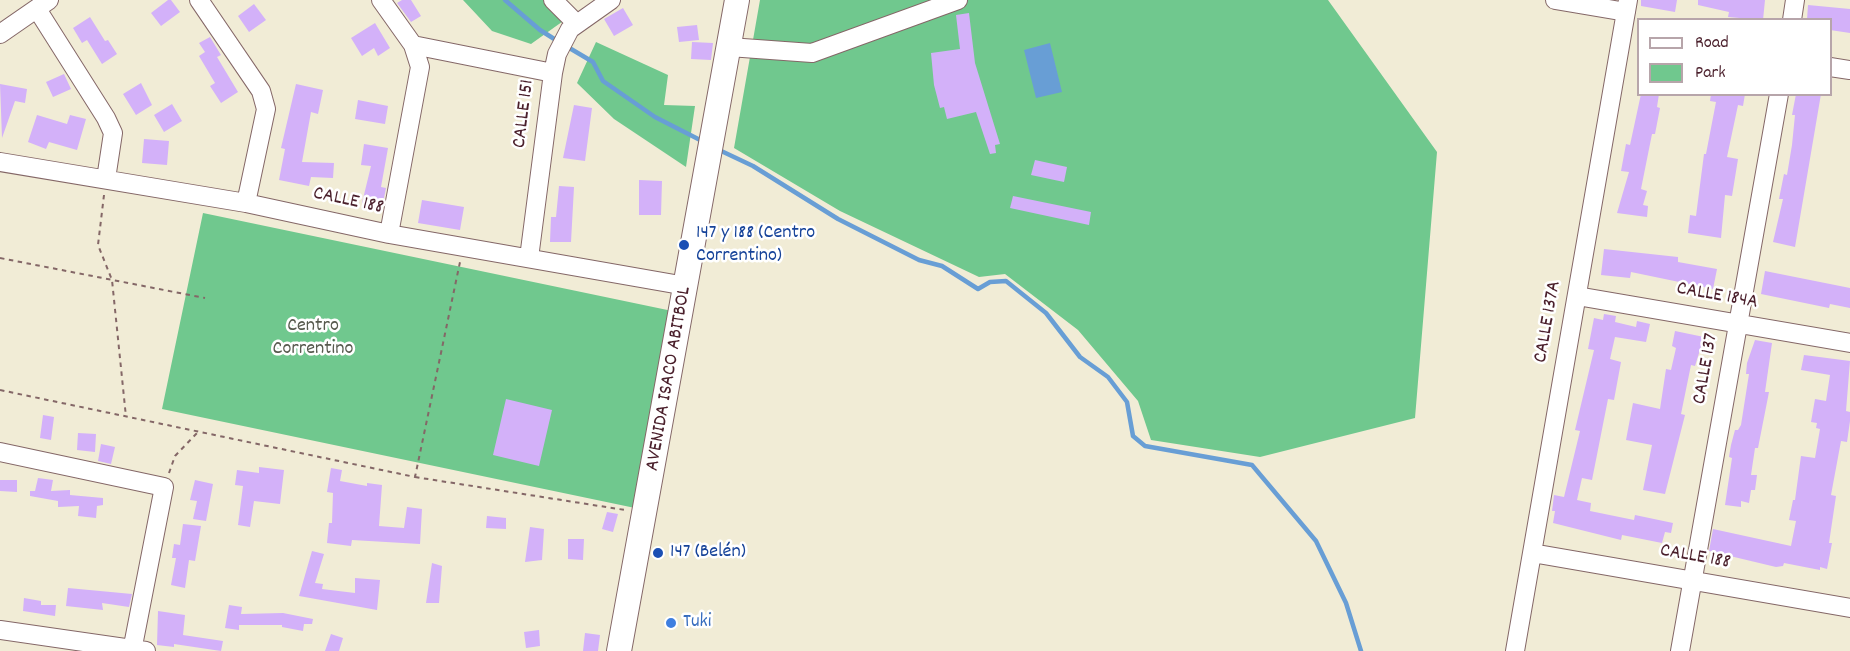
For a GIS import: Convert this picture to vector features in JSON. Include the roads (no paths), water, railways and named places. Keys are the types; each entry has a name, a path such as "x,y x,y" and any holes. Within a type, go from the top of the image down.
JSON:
{"main road":[{"name":"AVENIDA ISACO ABITBOL","path":"619,651 737,0"}],"street":[{"path":"198,0 261,91 266,110 246,203"},
{"path":"381,0 413,45 420,67 389,234"},
{"path":"553,0 573,27"},
{"name":"CALLE 151","path":"529,258 553,73 558,54 573,27 611,0"},
{"path":"729,47 812,53 926,6 957,0"},
{"path":"1555,0 1627,6"},
{"path":"1792,18 1796,0"},
{"path":"0,34 43,4 113,134 106,179"},
{"name":"CALLE 137A","path":"1515,651 1577,296 1631,32 1627,6"},
{"path":"413,45 553,73"},
{"path":"1832,67 1850,70"},
{"name":"CALLE 137","path":"1680,651 1779,96"},
{"name":"CALLE 188","path":"0,162 246,203 389,234 686,286"},
{"name":"CALLE 184A","path":"1577,296 1850,343"},
{"path":"0,452 164,487 137,650 0,630"},
{"name":"CALLE 188","path":"1532,553 1850,608"}],"water":[{"path":"1050,43 1062,92 1036,98 1024,50"}],"waterway":[{"path":"505,0 540,30 559,42"},
{"path":"566,46 593,62 603,81 655,117 704,142"},
{"path":"717,149 753,166 838,219 919,260 942,266 978,289 990,282 1006,281 1046,313 1080,357 1108,377 1127,402 1133,436 1145,446 1252,465 1316,541 1346,603 1361,651"}],"place":[{"name":"147 y 188 (Centro Correntino)","path":"684,245"},
{"name":"147 (Belén)","path":"658,553"},
{"name":"Tuki","path":"671,623"}],"park label":[{"name":"Centro Correntino","path":"313,338"}]}
